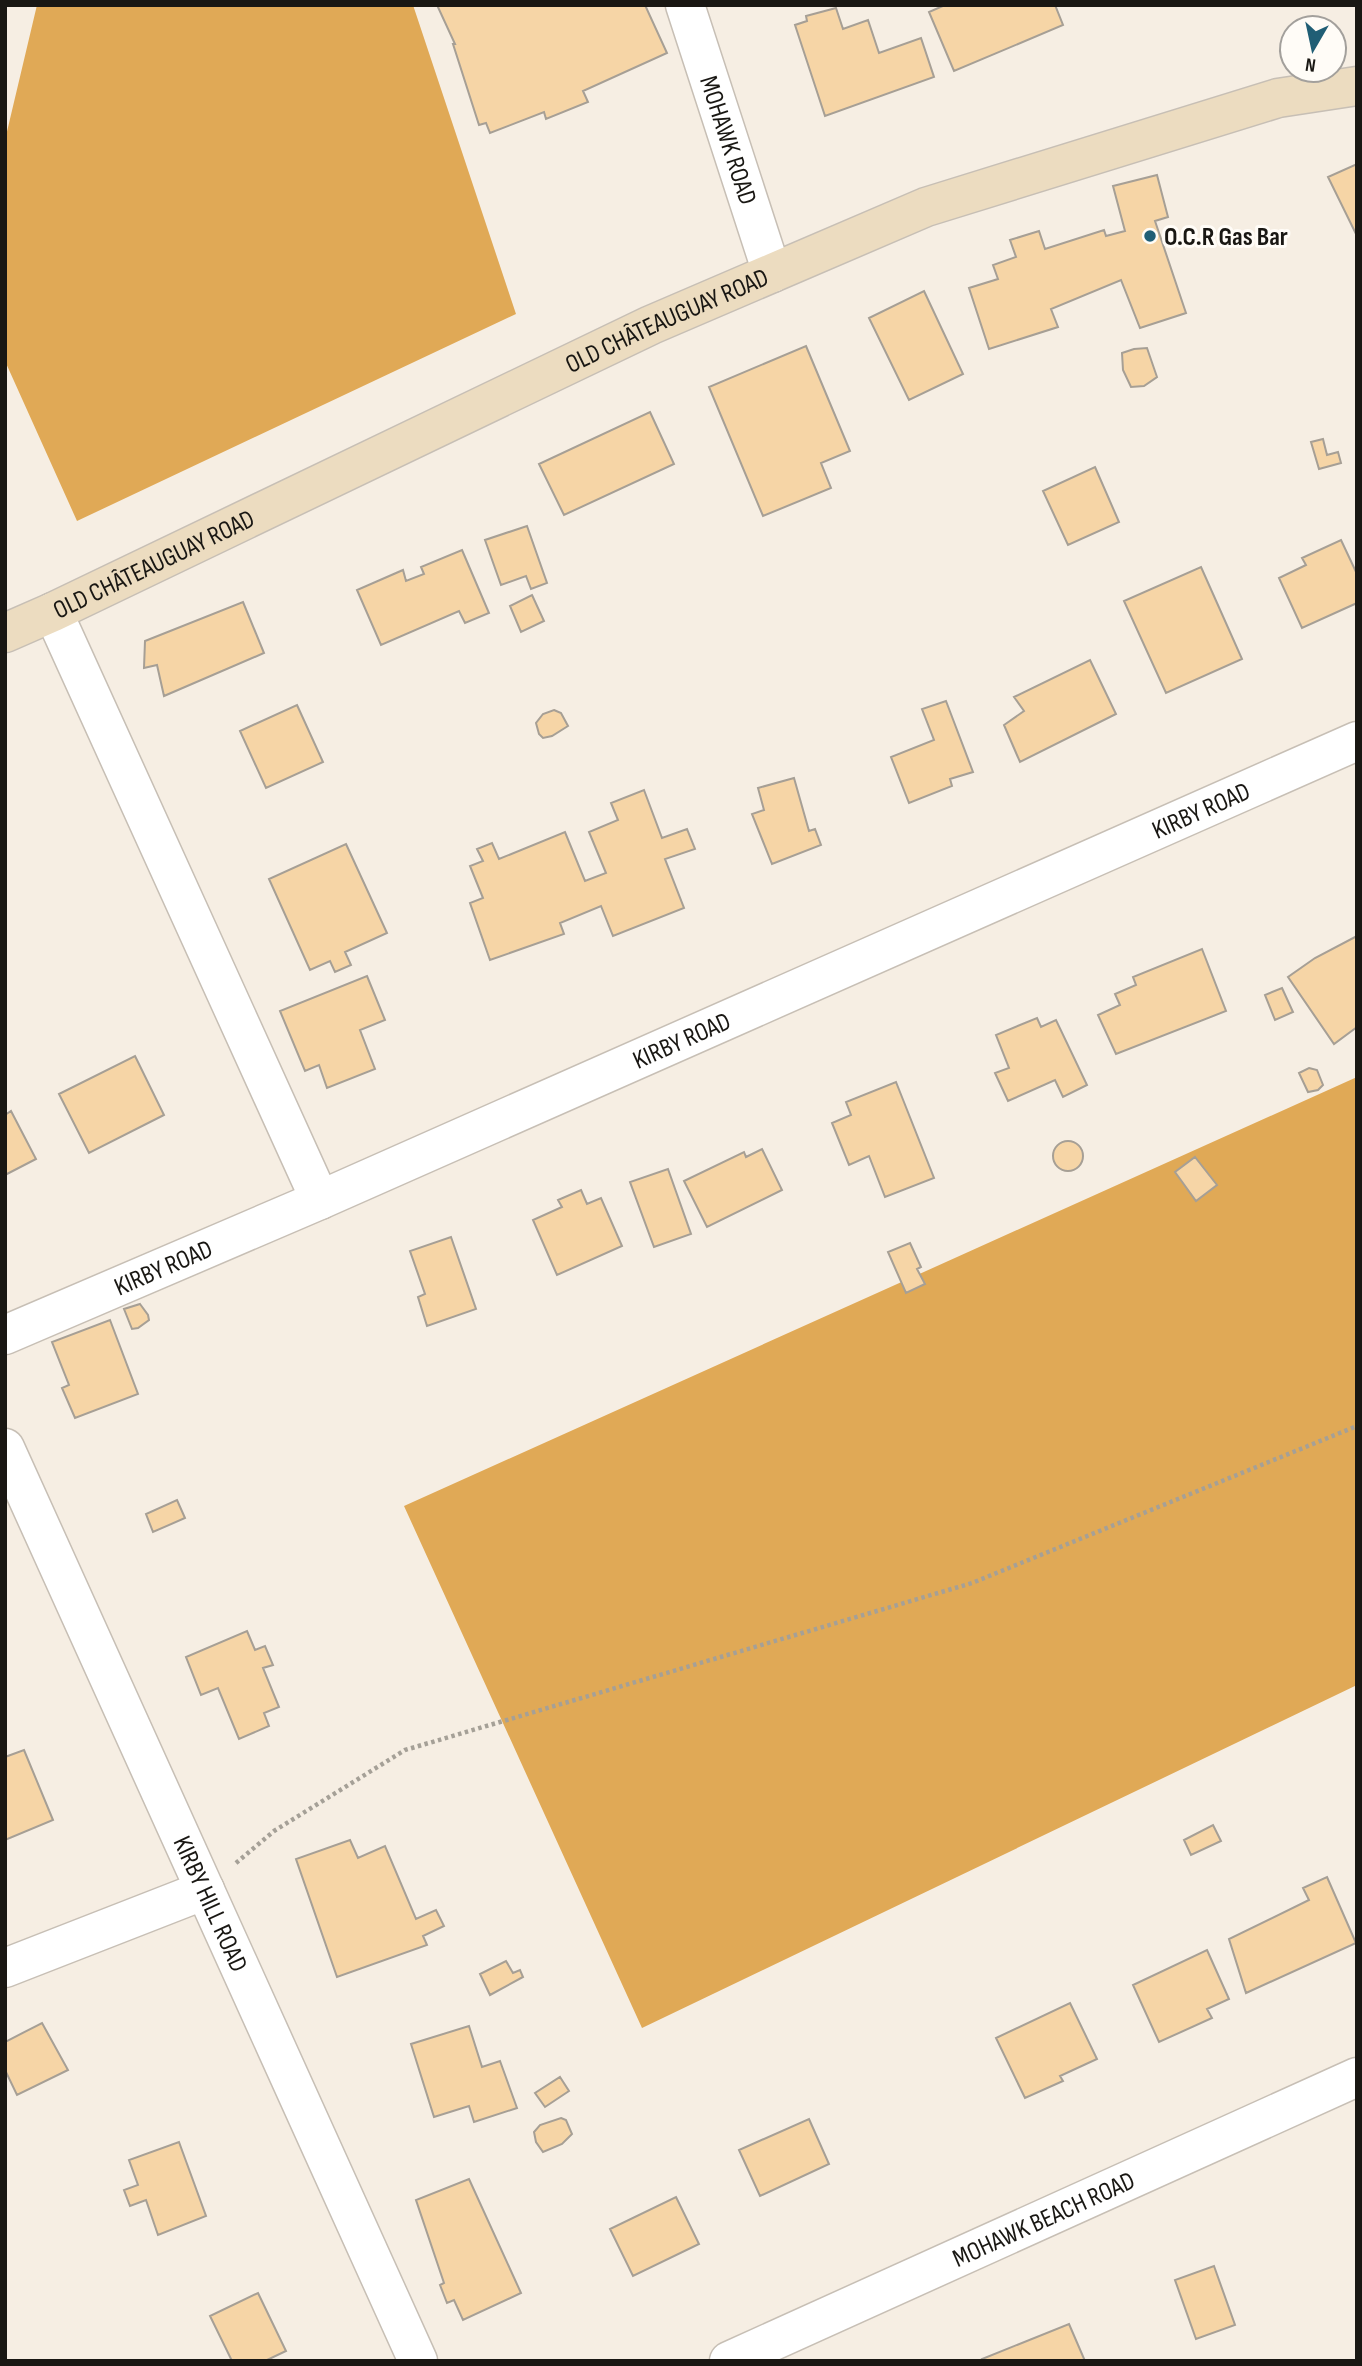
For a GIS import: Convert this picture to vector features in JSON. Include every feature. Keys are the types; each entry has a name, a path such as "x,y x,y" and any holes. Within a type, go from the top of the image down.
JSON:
{"street":[{"name":"MOHAWK ROAD","path":"685,5 772,273"},
{"name":"OLD CHÂTEAUGUAY ROAD","path":"5,633 650,325 926,207 1278,99 1357,86"},
{"path":"53,612 320,1200"},
{"name":"KIRBY ROAD","path":"5,1335 320,1200 1357,741"},
{"name":"KIRBY HILL ROAD","path":"5,1448 418,2361"},
{"path":"5,1968 205,1890"},
{"name":"MOHAWK BEACH ROAD","path":"729,2361 1357,2077"}],"path":[{"path":"205,1890 274,1831 405,1750 972,1583 1357,1426"}],"shaded area":[{"path":"37,5 413,5 516,314 77,521 5,361 5,140"},
{"path":"1357,1077 1357,1685 642,2028 404,1506"}],"building":[{"path":"437,5 645,5 667,53 583,91 588,102 546,119 544,112 490,133 486,123 479,125 455,44"},
{"path":"945,5 1055,5 1063,25 954,71 929,12"},
{"path":"836,8 843,29 868,20 879,53 921,38 934,77 825,116 795,25 807,21 806,16"},
{"path":"1357,164 1357,236 1328,177"},
{"path":"1157,175 1168,217 1155,221 1186,313 1140,328 1121,280 1051,309 1058,327 989,349 969,288 998,279 993,265 1016,257 1010,240 1039,231 1045,249 1104,230 1106,236 1125,231 1113,186"},
{"path":"924,291 963,374 909,400 869,318"},
{"path":"806,346 850,451 821,463 831,488 763,516 709,387"},
{"path":"1147,348 1157,377 1144,386 1131,387 1123,370 1122,353"},
{"path":"650,412 674,464 564,515 539,464"},
{"path":"1323,439 1327,455 1338,452 1341,463 1319,469 1311,442"},
{"path":"1095,467 1119,522 1068,545 1043,491"},
{"path":"527,526 547,583 531,589 526,576 501,585 485,540"},
{"path":"1341,540 1357,574 1357,603 1302,628 1279,578 1306,565 1302,558"},
{"path":"462,550 489,613 465,623 459,611 381,645 357,590 403,570 406,581 424,574 421,567"},
{"path":"1201,567 1242,659 1166,693 1124,601"},
{"path":"532,595 544,621 521,632 510,606"},
{"path":"243,602 264,653 164,696 157,665 144,668 145,641"},
{"path":"1090,660 1116,714 1020,762 1004,725 1024,711 1014,697"},
{"path":"946,701 973,772 950,779 952,786 909,803 891,757 934,740 922,709"},
{"path":"297,705 323,762 266,788 240,731"},
{"path":"554,710 561,713 568,726 543,738 536,723 543,714"},
{"path":"794,778 809,831 815,829 821,845 772,864 752,814 764,810 758,788"},
{"path":"644,790 662,838 687,829 695,849 665,859 684,908 613,936 601,906 560,923 564,934 490,960 470,903 483,898 470,866 483,861 477,849 492,843 499,859 565,832 585,881 606,873 589,832 618,820 611,803"},
{"path":"346,844 387,933 345,952 351,965 335,972 330,961 310,970 269,879"},
{"path":"1357,936 1357,1027 1334,1044 1288,977 1315,958"},
{"path":"1202,949 1226,1011 1116,1054 1098,1015 1120,1005 1115,994 1136,985 1133,977"},
{"path":"367,976 385,1020 360,1030 375,1069 327,1088 319,1065 305,1071 280,1011"},
{"path":"1282,988 1293,1012 1275,1020 1265,995"},
{"path":"1037,1018 1041,1027 1056,1020 1087,1085 1063,1097 1055,1080 1008,1101 995,1073 1009,1068 996,1035"},
{"path":"135,1056 164,1115 89,1153 59,1094"},
{"path":"1309,1068 1317,1070 1323,1085 1318,1090 1308,1092 1299,1073"},
{"path":"896,1082 934,1178 885,1197 869,1156 849,1165 832,1123 851,1115 846,1102"},
{"path":"11,1111 36,1159 5,1175 5,1115"},
{"path":"1068,1141 1079,1145 1083,1156 1079,1167 1068,1171 1057,1167 1053,1156 1057,1145"},
{"path":"762,1149 782,1190 707,1227 684,1181 744,1152 746,1157"},
{"path":"1195,1157 1217,1185 1196,1201 1175,1172"},
{"path":"668,1169 691,1234 654,1247 630,1182"},
{"path":"581,1190 587,1204 601,1198 622,1246 557,1275 533,1220 562,1207 558,1200"},
{"path":"451,1237 476,1309 427,1326 418,1297 425,1294 410,1251"},
{"path":"910,1243 921,1267 917,1269 925,1284 906,1293 888,1252"},
{"path":"140,1304 149,1320 132,1329 124,1309"},
{"path":"110,1320 138,1394 75,1418 62,1388 69,1385 52,1342"},
{"path":"177,1500 185,1518 153,1532 146,1514"},
{"path":"247,1631 255,1650 265,1646 273,1665 263,1668 279,1707 264,1713 269,1726 239,1739 218,1688 201,1695 186,1657"},
{"path":"24,1750 53,1820 5,1840 5,1757"},
{"path":"1213,1825 1221,1841 1191,1855 1184,1840"},
{"path":"350,1840 358,1858 385,1846 416,1919 436,1910 444,1926 423,1936 427,1945 337,1977 296,1859"},
{"path":"1327,1877 1356,1943 1246,1993 1229,1939 1309,1900 1303,1888"},
{"path":"1207,1950 1229,1999 1207,2009 1212,2018 1159,2042 1133,1985"},
{"path":"506,1961 513,1973 520,1970 523,1977 490,1995 480,1974"},
{"path":"1070,2003 1097,2059 1060,2076 1063,2081 1025,2098 996,2038"},
{"path":"42,2023 68,2070 17,2095 5,2070 5,2042"},
{"path":"469,2026 482,2067 500,2061 517,2108 474,2122 469,2106 434,2117 411,2044"},
{"path":"560,2077 569,2091 545,2107 535,2093"},
{"path":"561,2118 566,2120 572,2134 562,2144 543,2152 536,2142 534,2132 540,2125"},
{"path":"809,2119 829,2164 760,2196 739,2150"},
{"path":"179,2142 206,2216 158,2235 146,2200 130,2206 124,2190 138,2185 129,2160"},
{"path":"469,2179 521,2293 463,2320 454,2300 447,2303 440,2285 444,2283 416,2200"},
{"path":"676,2197 699,2244 633,2276 610,2229"},
{"path":"1214,2266 1235,2325 1196,2339 1175,2280"},
{"path":"258,2293 286,2351 265,2361 232,2361 210,2316"},
{"path":"1069,2324 1085,2361 982,2359"}],"place":[{"name":"O.C.R Gas Bar","path":"1150,236"}]}
